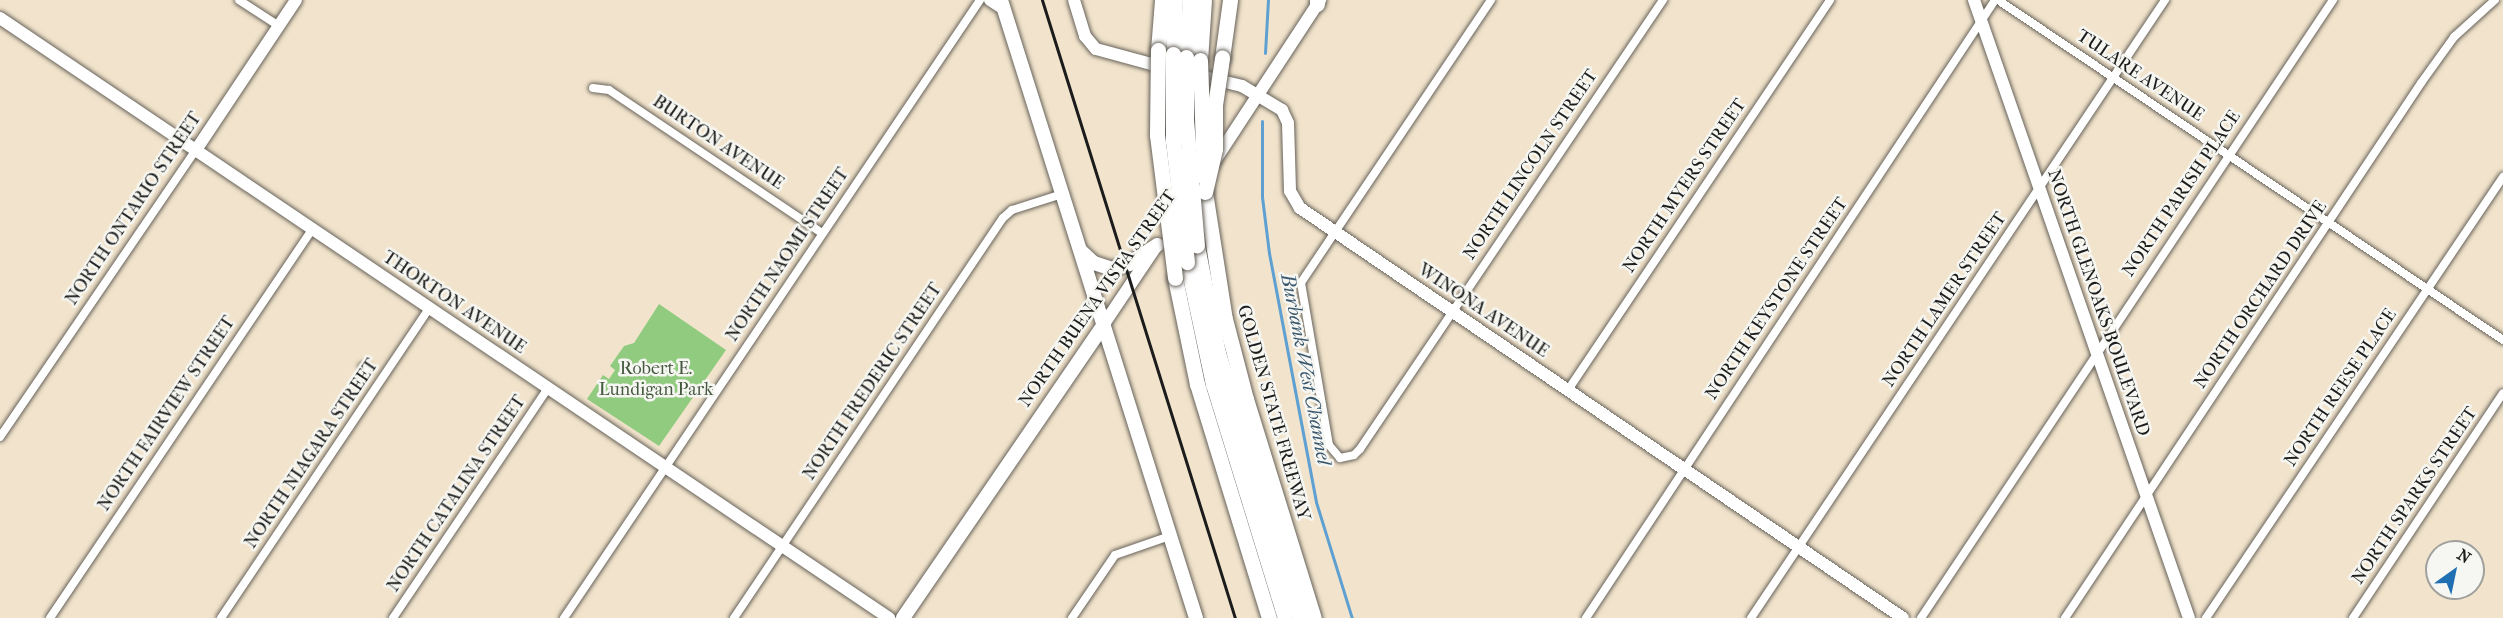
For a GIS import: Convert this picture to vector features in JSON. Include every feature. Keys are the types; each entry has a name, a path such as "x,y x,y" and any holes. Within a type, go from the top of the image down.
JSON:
{"highway":[{"path":"1175,0 1186,57 1187,131 1197,246 1218,353 1299,618"},
{"path":"1190,0 1186,57 1173,141 1187,262 1213,384 1285,618"},
{"name":"GOLDEN STATE FREEWAY","path":"1204,0 1186,57 1209,229 1225,319 1246,399 1314,618"},
{"path":"1205,192 1215,149 1215,105 1230,0"},
{"path":"1159,5 1157,135 1175,278 1197,384 1269,618"}],"main road":[{"path":"1002,5 1196,618"},
{"path":"1078,248 1094,263 1112,269 1129,264 1157,245"},
{"name":"NORTH BUENA VISTA STREET","path":"903,618 1104,324"}],"street":[{"path":"239,0 279,26"},
{"name":"NORTH ONTARIO STREET","path":"0,437 296,0"},
{"name":"NORTH NAOMI STREET","path":"564,618 980,0"},
{"path":"990,0 1002,5"},
{"name":"WINONA AVENUE","path":"1074,0 1089,42 1105,53 1237,85 1276,105 1288,123 1293,200 1336,232 1902,618"},
{"path":"1336,232 1491,0"},
{"name":"NORTH LINCOLN STREET","path":"1336,232 1300,290 1329,444 1340,458 1354,456 1360,449 1663,0"},
{"name":"NORTH MYERS STREET","path":"1568,390 1830,0"},
{"name":"NORTH GLENOAKS BOULEVARD","path":"1974,0 2189,618"},
{"name":"NORTH KEYSTONE STREET","path":"1586,618 1683,468 1997,0"},
{"name":"TULARE AVENUE","path":"1997,0 2503,340"},
{"name":"NORTH LAMER STREET","path":"1750,618 2040,190 2165,0"},
{"name":"NORTH PARISH PLACE","path":"1921,618 2228,154 2333,0"},
{"name":"NORTH ORCHARD DRIVE","path":"2065,618 2447,46 2495,0"},
{"name":"NORTH BUENA VISTA STREET","path":"1104,324 1258,95 1318,1"},
{"name":"THORTON AVENUE","path":"0,18 889,618"},
{"name":"BURTON AVENUE","path":"593,88 609,90 822,233"},
{"name":"NORTH REESE PLACE","path":"2206,618 2503,177"},
{"path":"2494,189 2503,195"},
{"name":"NORTH FREDERIC STREET","path":"734,618 1003,218 1012,210 1062,194"},
{"name":"NORTH FAIRVIEW STREET","path":"50,618 312,229"},
{"name":"NORTH NIAGARA STREET","path":"221,618 429,308"},
{"name":"NORTH CATALINA STREET","path":"393,618 548,388"},
{"name":"NORTH SPARKS STREET","path":"2354,618 2503,393"},
{"path":"1072,618 1115,555 1170,536"}],"green space":[{"name":"Robert E. Lundigan Park","path":"659,304 726,350 659,446 587,399 603,375 609,379 615,370 610,366 624,346 634,343"}],"waterway":[{"name":"Burbank West Channel","path":"1265,53 1268,0"},
{"name":"Burbank West Channel","path":"1262,121 1262,197 1269,253 1316,502 1352,618"}],"railway":[{"path":"1042,0 1235,618"}]}
